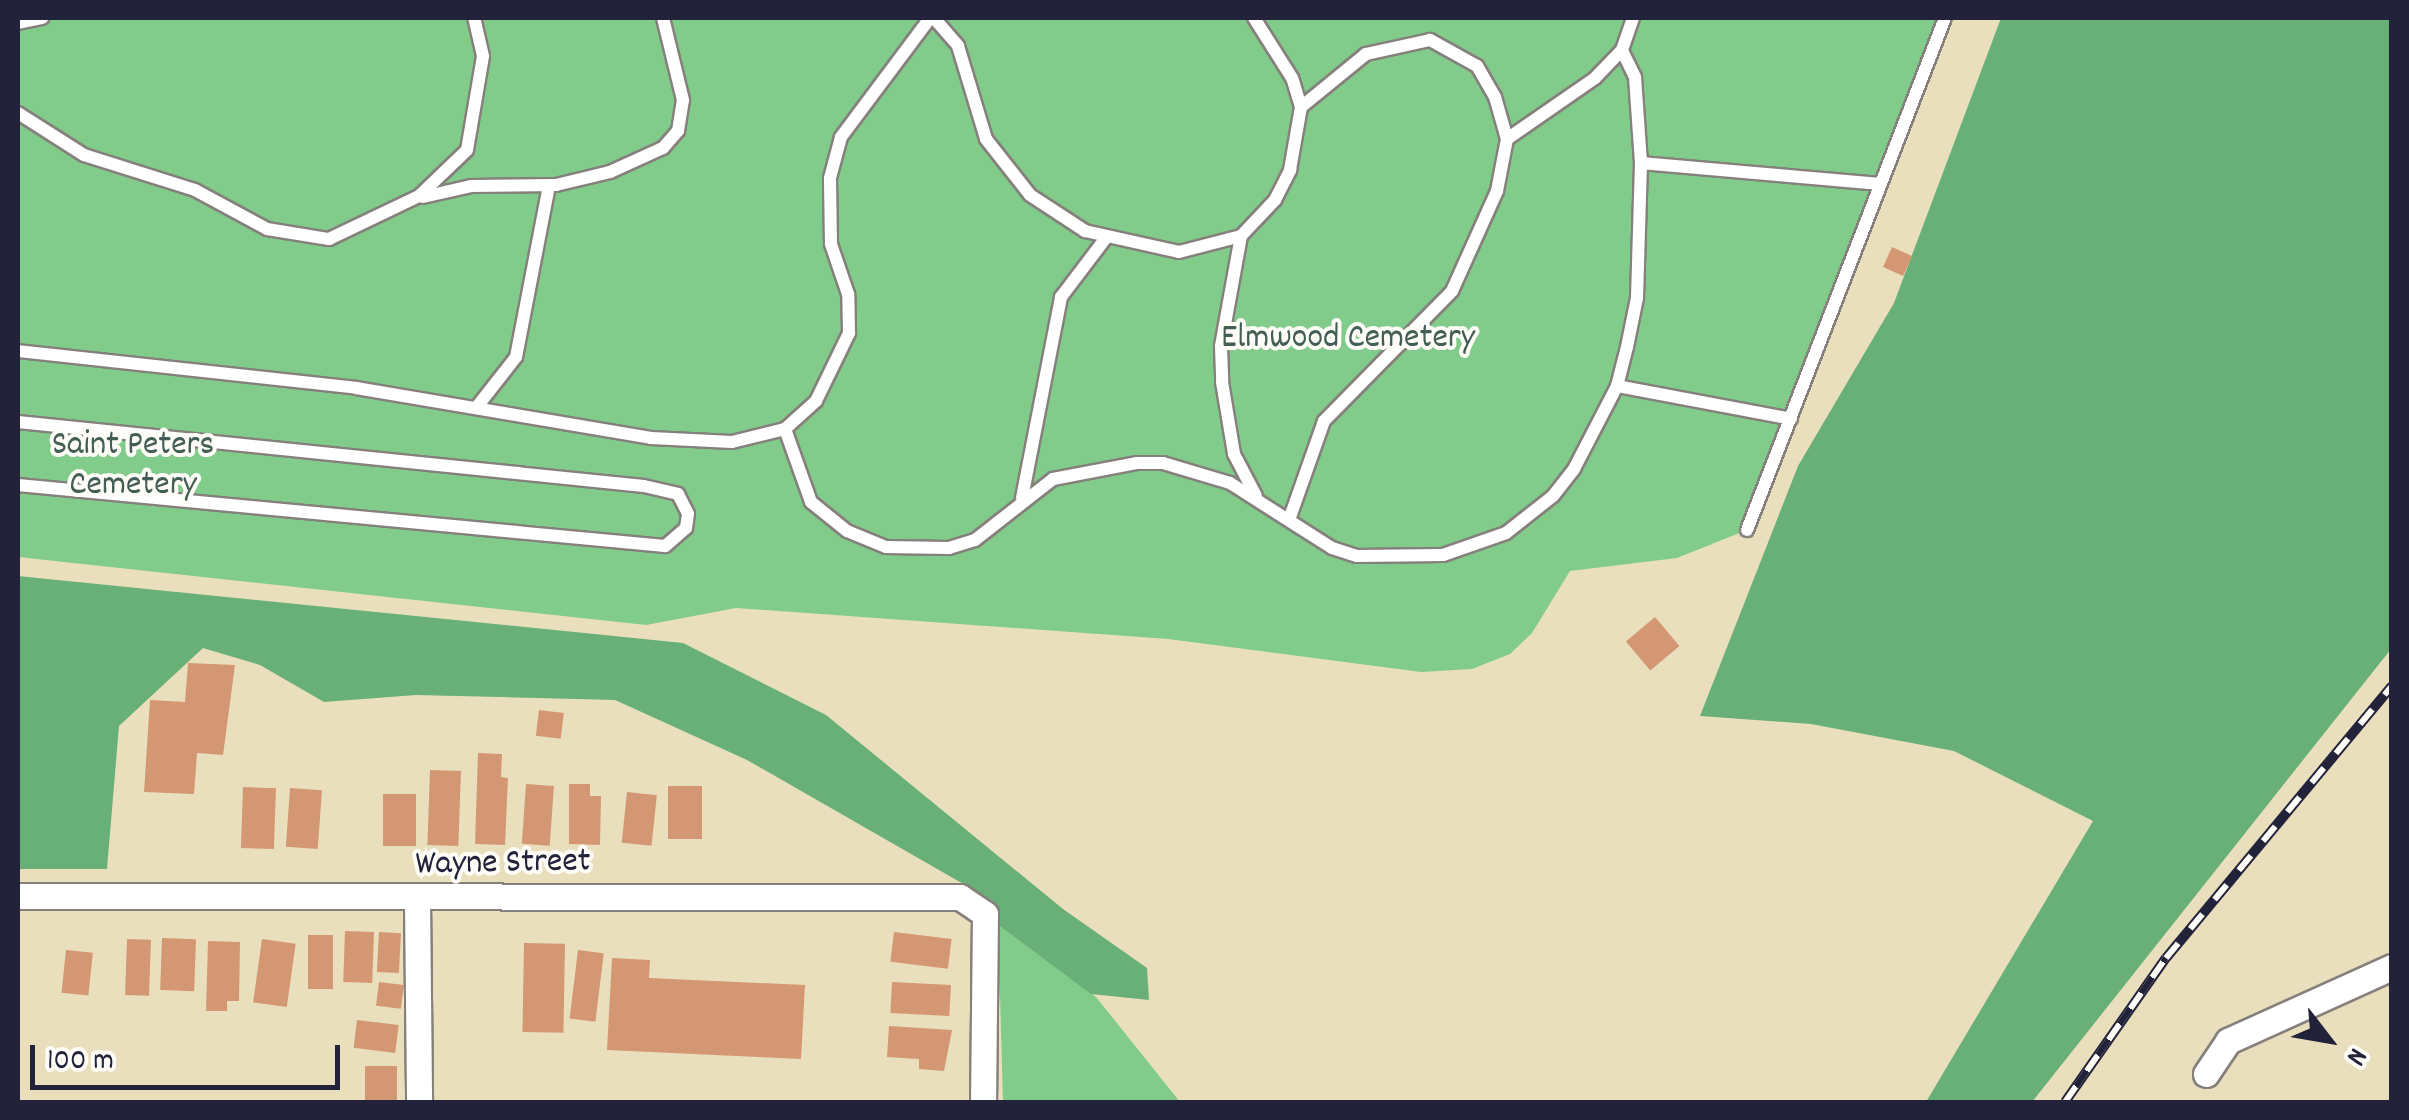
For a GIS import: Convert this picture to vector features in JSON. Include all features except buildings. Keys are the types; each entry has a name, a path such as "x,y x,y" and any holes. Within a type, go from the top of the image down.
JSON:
{"street":[{"name":"Wayne Street","path":"18,896 417,901 914,892 960,897 984,914 983,1102"},
{"path":"417,901 419,1102"},
{"path":"2206,1074 2228,1041 2392,968"}],"lane":[{"path":"18,21 42,18"},
{"path":"414,199 456,165 474,131 484,56 474,18"},
{"path":"18,113 84,155 195,190 267,228 308,240 328,239 414,199 471,186 549,186 610,172 672,140 682,100 663,18"},
{"path":"18,351 356,388 696,442 785,429 816,400 849,333 848,294 831,244 830,178 841,137 932,18 958,46 974,114 1013,179 1063,221 1106,239 1178,252 1241,236"},
{"path":"1254,18 1292,78 1300,107 1284,186 1241,236 1222,346 1222,382 1234,454 1256,497"},
{"path":"1507,138 1574,96 1622,50 1633,18"},
{"path":"1747,530 1945,18"},
{"path":"1289,520 1324,422 1452,291 1498,191 1507,138 1495,97 1476,66 1430,40 1366,54 1300,107"},
{"path":"785,429 812,502 870,543 949,548 975,540 1022,498 1053,479 1137,463 1194,470 1256,497 1289,520 1356,556 1414,558 1473,547 1506,532 1553,496 1594,438 1617,386 1637,298 1641,163 1635,77 1622,50"},
{"path":"1641,163 1880,184"},
{"path":"476,408 516,357 549,186"},
{"path":"1022,498 1060,298 1106,239"},
{"path":"1617,386 1790,419"},
{"path":"18,422 644,486 678,494 688,514 686,528 665,546 18,485"}],"green space":[{"name":"Elmwood Cemetery","path":"18,18 1945,18 1747,530 1677,558 1570,571 1532,633 1510,654 1472,669 1421,672 1168,639 736,608 646,625 18,557"},
{"path":"2001,18 2391,18 2391,649 2032,1102 1926,1102 2093,821 1954,751 1811,724 1700,716 1798,466 1894,303"},
{"path":"18,576 683,643 826,715 1063,909 1147,968 1149,1000 1091,994 998,925 993,901 747,760 615,700 416,695 324,702 260,665 203,648 119,726 107,869 18,869"},
{"path":"998,925 1096,997 1180,1102 1003,1102"}],"railway":[{"path":"2065,1102 2166,958 2392,686"}],"park label":[{"name":"Saint Peters Cemetery","path":"133,466"}]}
